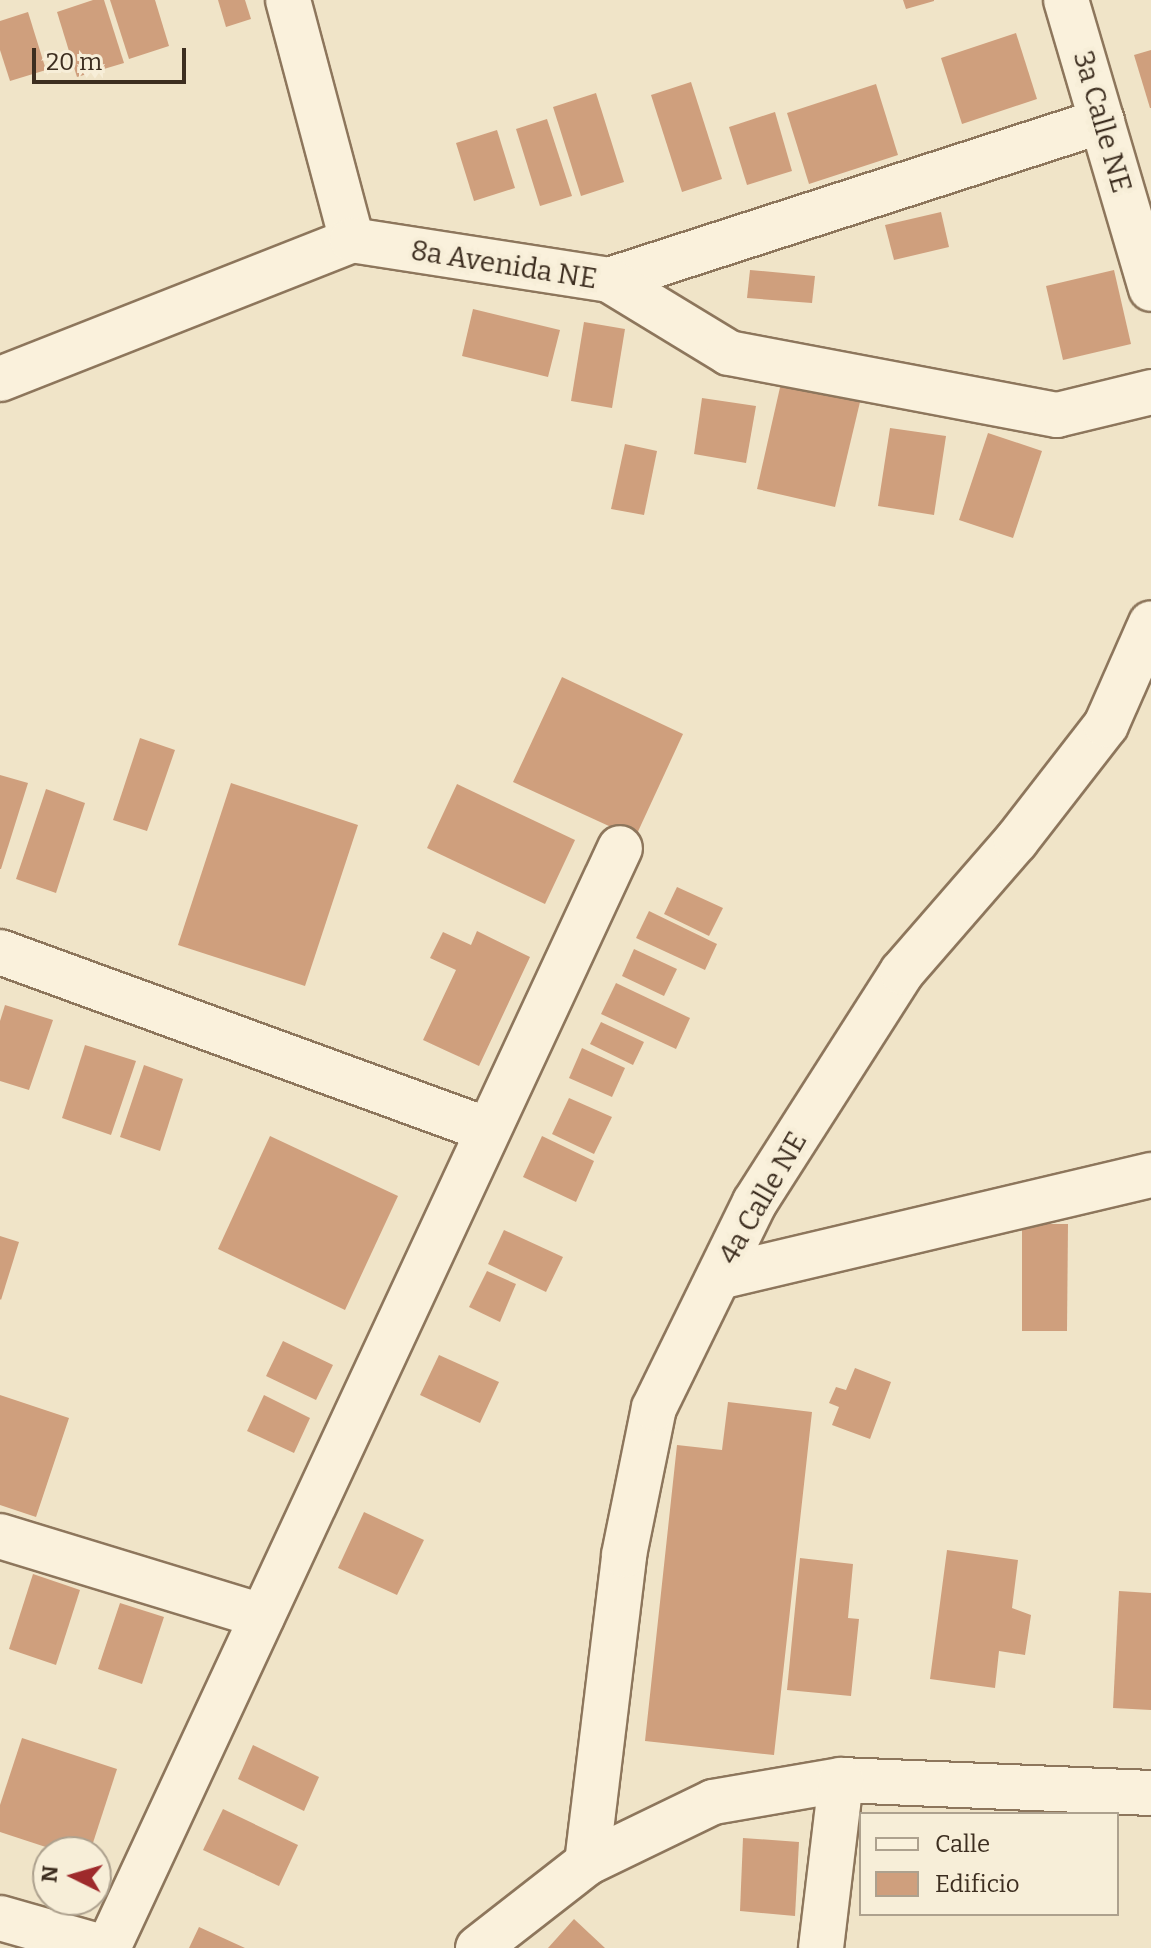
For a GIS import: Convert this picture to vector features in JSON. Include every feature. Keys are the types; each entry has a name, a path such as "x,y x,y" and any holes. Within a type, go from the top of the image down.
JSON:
{"street":[{"path":"0,379 352,240 288,0"},
{"name":"3a Calle NE","path":"1066,0 1151,289"},
{"path":"609,280 1102,121"},
{"name":"8a Avenida NE","path":"352,240 609,280 729,353 1057,415 1151,392"},
{"name":"4a Calle NE","path":"587,1863 624,1555 654,1408 755,1202 902,972 1016,841 1106,725 1151,623"},
{"path":"0,1918 106,1948 620,848"},
{"path":"0,952 488,1130"},
{"path":"719,1277 1151,1175"},
{"path":"0,1536 262,1616"},
{"path":"821,1948 841,1780"},
{"path":"478,1948 587,1863 713,1802 841,1780 1151,1793"}],"building":[{"path":"93,0 104,0 124,63 77,77 57,12"},
{"path":"110,0 155,0 169,46 129,59"},
{"path":"218,0 245,0 251,19 226,27"},
{"path":"903,0 934,0 934,1 906,9"},
{"path":"28,12 46,70 10,81 0,50 0,21"},
{"path":"1016,33 1037,99 962,124 941,58"},
{"path":"1151,50 1151,108 1150,108 1134,55"},
{"path":"691,82 722,179 682,192 651,95"},
{"path":"876,84 898,155 809,184 787,113"},
{"path":"596,93 624,182 581,196 553,107"},
{"path":"775,112 792,171 747,185 729,127"},
{"path":"547,119 572,196 540,206 516,129"},
{"path":"497,130 515,188 474,201 456,143"},
{"path":"941,212 949,247 894,260 885,225"},
{"path":"750,270 815,276 812,303 747,298"},
{"path":"1114,270 1131,344 1063,360 1046,286"},
{"path":"473,309 560,330 548,377 462,356"},
{"path":"584,322 625,329 612,408 571,401"},
{"path":"781,383 860,402 835,507 757,489"},
{"path":"702,398 756,406 746,463 694,454"},
{"path":"890,428 946,436 934,515 878,506"},
{"path":"988,433 1042,451 1013,538 959,520"},
{"path":"625,444 657,451 644,515 611,509"},
{"path":"562,677 683,734 635,838 513,782"},
{"path":"140,738 175,750 147,831 113,820"},
{"path":"0,775 28,783 1,869 0,869"},
{"path":"231,783 358,825 305,986 178,945"},
{"path":"457,784 575,840 545,904 427,848"},
{"path":"46,789 85,803 56,893 16,879"},
{"path":"677,887 723,908 709,936 664,914"},
{"path":"649,911 717,944 705,970 636,938"},
{"path":"477,931 530,957 479,1066 423,1040 456,970 430,958 443,932 471,945"},
{"path":"634,949 677,969 664,996 622,976"},
{"path":"616,983 690,1018 676,1049 601,1014"},
{"path":"5,1005 53,1020 29,1090 0,1081 0,1021"},
{"path":"601,1022 644,1042 633,1065 590,1044"},
{"path":"85,1045 136,1061 111,1135 62,1118"},
{"path":"582,1048 625,1068 612,1097 569,1078"},
{"path":"144,1065 183,1079 160,1151 120,1137"},
{"path":"569,1098 612,1117 594,1154 552,1134"},
{"path":"270,1136 398,1196 345,1310 218,1249"},
{"path":"542,1136 594,1161 576,1202 523,1177"},
{"path":"1022,1224 1068,1224 1067,1331 1022,1331"},
{"path":"504,1230 563,1257 546,1292 488,1264"},
{"path":"0,1236 19,1242 1,1300 0,1299"},
{"path":"487,1271 516,1284 500,1322 469,1307"},
{"path":"283,1341 333,1365 316,1400 266,1376"},
{"path":"439,1355 499,1382 480,1423 420,1395"},
{"path":"855,1368 891,1382 870,1439 832,1425 839,1407 829,1403 836,1387 846,1390"},
{"path":"0,1395 69,1418 36,1517 0,1505"},
{"path":"264,1395 310,1418 294,1453 247,1431"},
{"path":"728,1402 812,1412 774,1755 645,1741 677,1445 722,1450"},
{"path":"364,1512 424,1540 397,1595 338,1568"},
{"path":"947,1550 1018,1560 1012,1608 1031,1615 1025,1655 999,1651 995,1688 930,1679"},
{"path":"800,1558 853,1564 848,1618 859,1619 851,1696 787,1690"},
{"path":"33,1574 80,1590 56,1665 9,1649"},
{"path":"1119,1591 1151,1593 1151,1710 1113,1708"},
{"path":"120,1603 164,1617 142,1684 98,1669"},
{"path":"22,1738 117,1769 95,1836 32,1836 32,1842 0,1832 0,1805"},
{"path":"253,1745 319,1777 304,1811 238,1779"},
{"path":"223,1809 298,1845 279,1886 203,1850"},
{"path":"743,1838 799,1842 795,1916 740,1911"},
{"path":"574,1919 605,1948 548,1948"},
{"path":"199,1927 245,1948 189,1948"}]}
